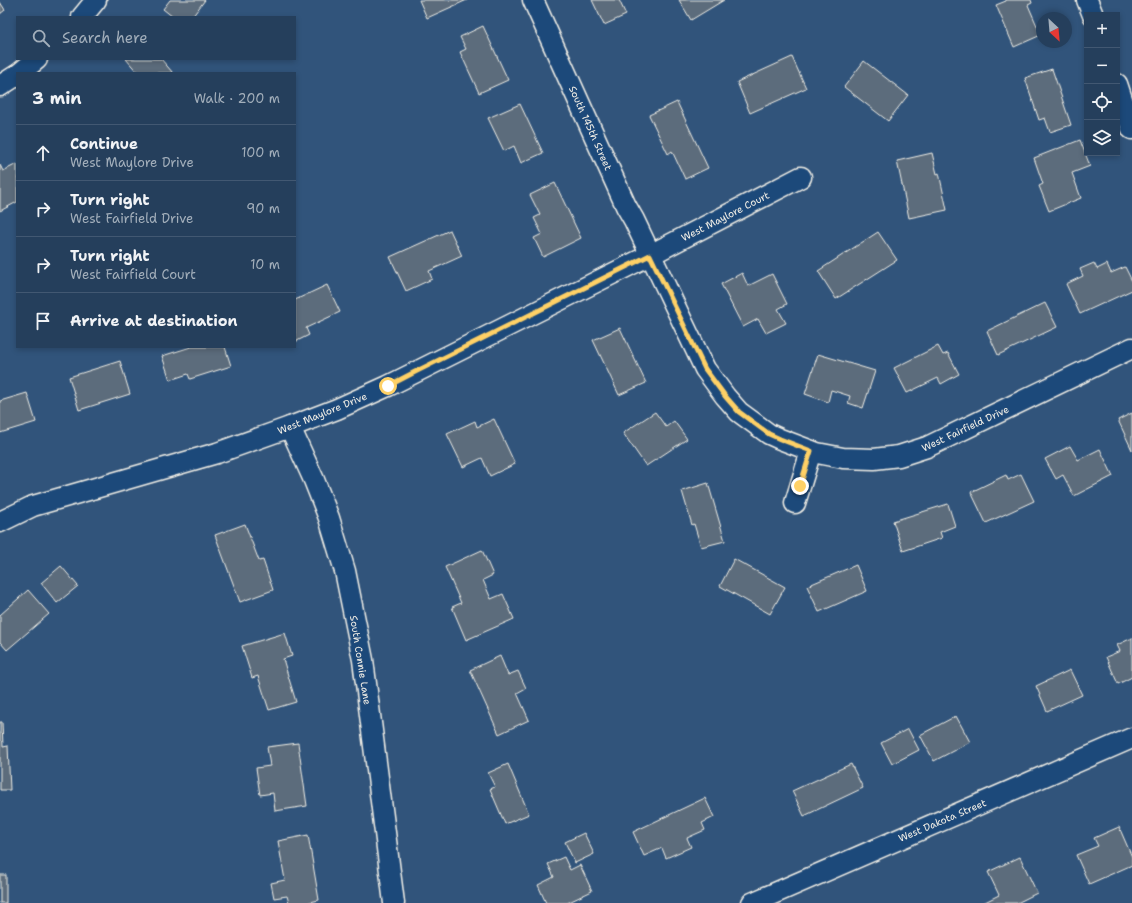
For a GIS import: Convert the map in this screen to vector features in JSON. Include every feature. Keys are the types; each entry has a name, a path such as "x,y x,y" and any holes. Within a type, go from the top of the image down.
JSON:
{"street":[{"path":"83,16 96,0"},
{"name":"South 145th Street","path":"533,0 626,206 650,255"},
{"path":"1087,0 1092,12"},
{"path":"21,72 36,60"},
{"path":"0,86 16,76"},
{"path":"1120,93 1132,129"},
{"name":"West Maylore Court","path":"650,255 801,177"},
{"name":"West Maylore Drive","path":"0,522 33,506 217,453 337,409 388,386 650,255"},
{"name":"West Fairfield Drive","path":"650,255 705,369 739,412 769,434 780,439 811,451 843,458 874,459 899,456 927,447 1132,348"},
{"name":"South Connie Lane","path":"290,427 329,518 345,570 363,660 394,903"},
{"path":"795,503 811,451"},
{"name":"West Dakota Street","path":"752,903 1132,738"}],"building":[{"path":"170,0 205,0 193,16 172,16 163,9"},
{"path":"419,0 467,0 427,18"},
{"path":"592,0 619,0 626,15 604,25"},
{"path":"679,0 724,0 691,20"},
{"path":"1031,0 1032,3 1028,5 1036,23 1036,37 1014,47 996,5 1006,1"},
{"path":"0,2 5,10 0,14"},
{"path":"483,26 508,80 479,93 460,52 466,49 460,37"},
{"path":"792,57 806,88 750,113 737,82"},
{"path":"127,60 162,60 172,72 137,72"},
{"path":"864,61 908,95 888,121 844,87"},
{"path":"1052,69 1071,125 1050,132 1045,118 1039,120 1025,78"},
{"path":"677,102 708,168 685,179 672,151 668,154 649,115"},
{"path":"520,104 543,153 521,163 514,146 504,151 488,118"},
{"path":"1080,140 1084,150 1084,156 1086,156 1090,166 1072,173 1081,198 1049,211 1039,186 1043,184 1034,158"},
{"path":"932,153 937,174 939,173 947,210 909,218 897,161"},
{"path":"16,164 16,203 0,211 0,165 3,171"},
{"path":"555,183 581,238 543,257 534,238 542,234 534,218 540,215 530,195"},
{"path":"450,230 462,256 429,271 432,279 406,291 390,257"},
{"path":"878,232 897,260 836,299 818,271"},
{"path":"1094,263 1097,269 1107,264 1111,273 1125,267 1132,281 1132,290 1080,314 1066,284 1083,276 1080,269"},
{"path":"742,273 748,286 772,274 787,304 778,309 786,323 766,333 758,319 743,327 721,284"},
{"path":"327,285 340,312 306,328 309,335 296,342 296,300"},
{"path":"1045,303 1057,327 998,355 987,331"},
{"path":"620,328 646,383 619,395 593,340"},
{"path":"938,346 943,355 948,353 959,374 941,384 938,378 907,393 894,368"},
{"path":"188,348 225,348 231,366 190,379 188,374 170,380 162,356"},
{"path":"818,354 875,371 863,408 848,403 850,396 831,390 828,402 805,394"},
{"path":"120,361 130,394 79,410 69,377"},
{"path":"27,393 36,422 0,433 0,401"},
{"path":"655,412 666,427 674,421 687,439 646,466 623,433"},
{"path":"1132,413 1132,450 1118,420"},
{"path":"494,419 515,464 490,476 482,458 463,467 447,434 475,421 477,427"},
{"path":"1070,446 1078,460 1100,449 1113,476 1074,496 1063,475 1056,479 1045,459"},
{"path":"1021,474 1034,501 986,523 971,492 1006,475 1008,480"},
{"path":"708,483 725,541 701,547 694,524 692,525 682,491"},
{"path":"948,504 955,526 940,532 942,538 903,551 893,521"},
{"path":"245,524 259,561 263,560 273,590 240,602 215,535"},
{"path":"482,550 493,575 483,580 491,599 503,594 514,619 466,640 452,607 461,603 445,567"},
{"path":"734,559 785,587 770,614 720,586"},
{"path":"856,565 867,591 819,612 807,586"},
{"path":"61,566 78,586 57,603 41,583"},
{"path":"28,590 49,614 7,650 0,642 0,615"},
{"path":"285,633 292,656 283,659 296,702 269,710 258,676 252,678 242,646"},
{"path":"1132,638 1132,677 1118,684 1106,657 1120,651 1117,645"},
{"path":"500,656 508,675 518,671 526,688 517,693 529,720 499,734 470,670"},
{"path":"1070,670 1082,695 1047,711 1036,686"},
{"path":"956,716 970,742 934,761 920,735"},
{"path":"0,722 2,722 3,747 8,746 10,790 0,790"},
{"path":"908,729 919,750 892,764 881,743"},
{"path":"298,743 307,806 275,811 273,793 260,795 256,768 270,766 267,747"},
{"path":"508,764 529,814 505,824 490,789 495,787 488,773"},
{"path":"851,764 863,788 804,816 792,791"},
{"path":"705,798 714,817 702,823 705,830 687,838 691,847 666,858 662,848 644,856 633,832"},
{"path":"1119,827 1132,857 1132,865 1089,884 1076,855 1098,846 1094,838"},
{"path":"584,833 594,854 575,863 565,842"},
{"path":"308,835 319,900 306,903 289,903 287,896 274,898 271,883 285,880 278,841"},
{"path":"564,857 570,870 580,865 592,891 567,903 546,903 538,885 554,877 548,864"},
{"path":"1020,857 1037,893 1017,903 983,903 999,895 988,872"},
{"path":"0,875 6,875 6,903 0,903"}],"route":[{"path":"388,386 650,255 705,369 725,396 739,412 769,434 811,451 800,486"}]}
